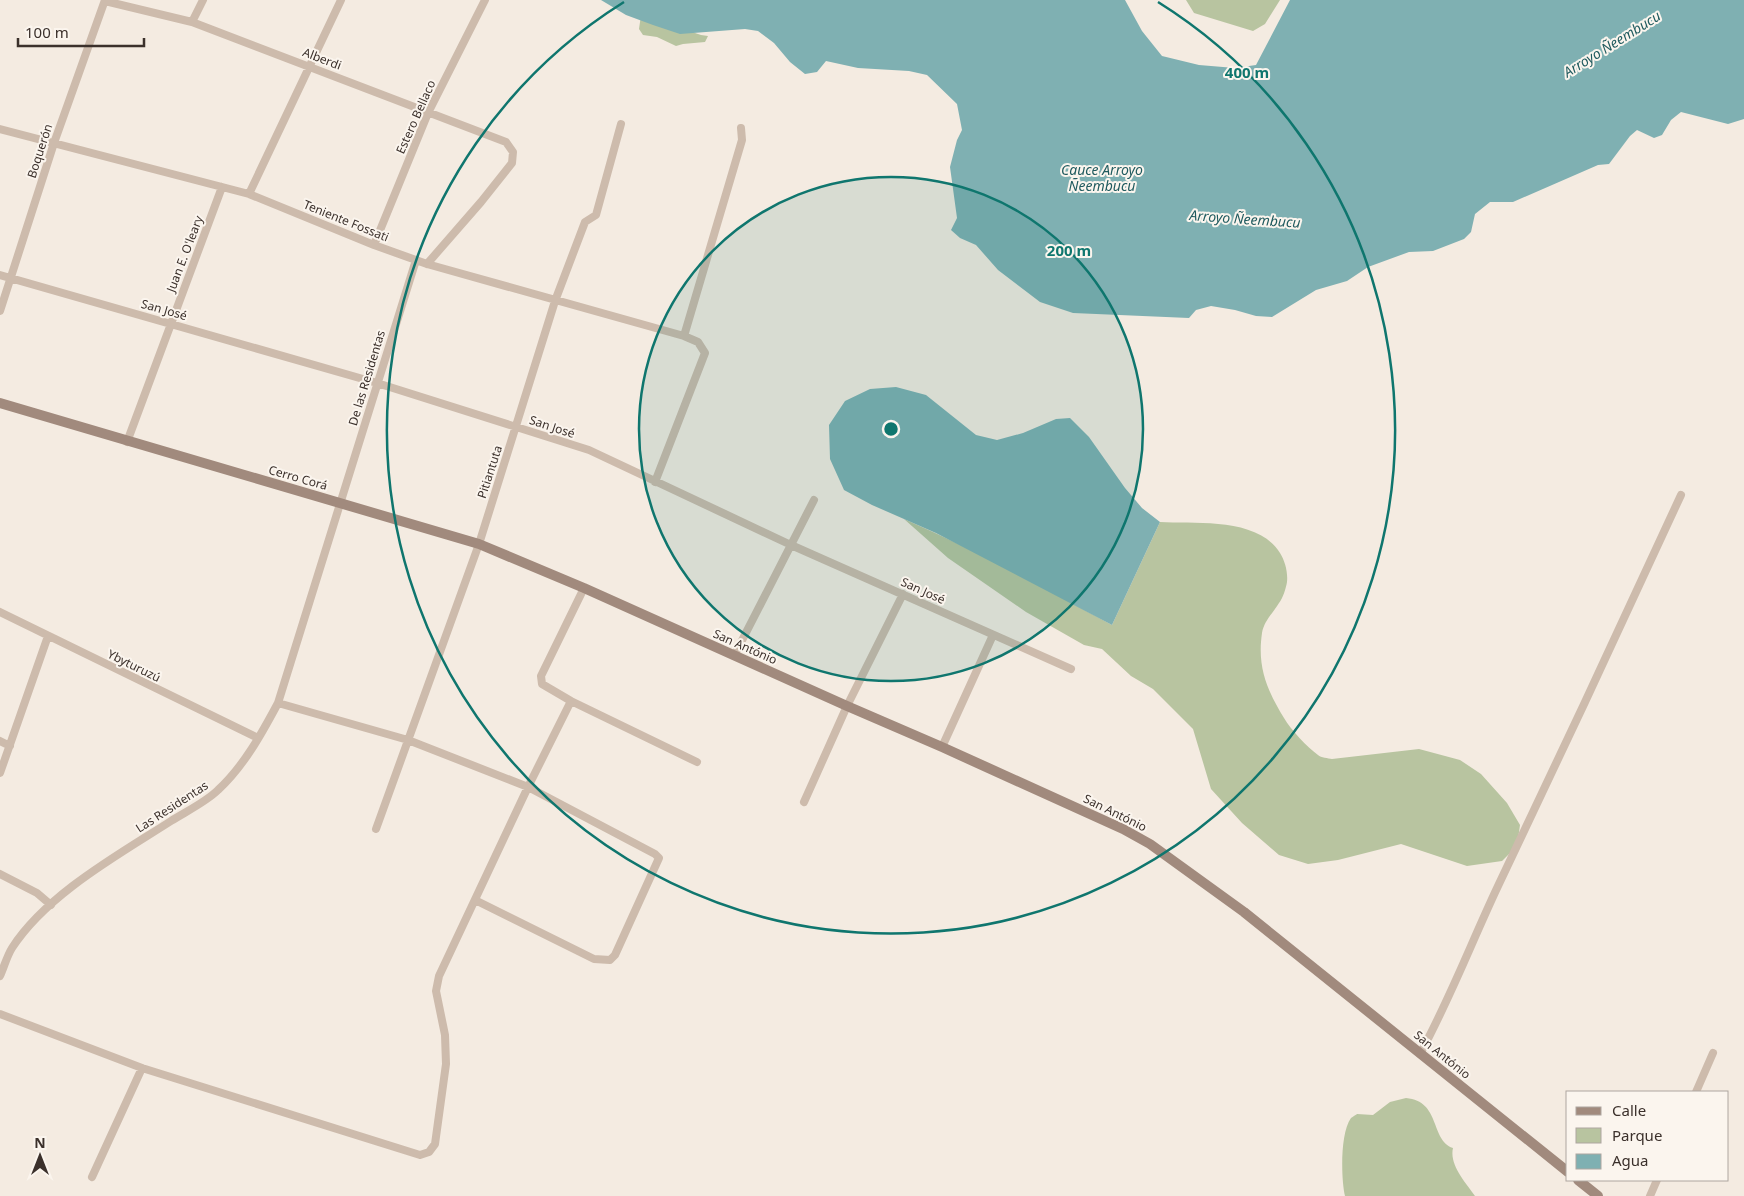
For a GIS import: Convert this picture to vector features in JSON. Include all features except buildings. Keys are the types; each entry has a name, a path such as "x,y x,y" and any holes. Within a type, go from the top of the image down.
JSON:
{"street":[{"name":"Alberdi","path":"105,0 192,22 506,142 513,152 512,163 427,264"},
{"name":"Boquerón","path":"0,311 54,143 105,0"},
{"path":"192,22 203,0"},
{"path":"249,194 341,0"},
{"name":"Estero Bellaco","path":"374,245 428,113 485,0"},
{"name":"Pitiantuta","path":"376,830 479,544 555,301 585,222 596,215 621,124"},
{"path":"684,336 742,140 741,128"},
{"name":"Teniente Fossati","path":"0,129 249,194 374,245 427,264 684,336 698,342 706,352 655,482"},
{"name":"Juan E. O'leary","path":"127,442 222,187"},
{"name":"De las Residentas","path":"340,504 416,260"},
{"name":"San José","path":"0,275 377,384 589,450 791,545 1071,669"},
{"name":"Cerro Corá","path":"0,403 127,442 479,544 584,588"},
{"path":"1420,1054 1434,1029 1482,921 1681,495"},
{"path":"734,656 814,500"},
{"name":"Las Residentas","path":"0,976 16,942 26,929 51,905 94,870 218,791 240,764 258,738 278,703 340,504"},
{"path":"584,588 541,676 542,684 571,701 697,762"},
{"name":"San António","path":"584,588 942,747 1123,829 1150,844 1244,912 1566,1170"},
{"path":"804,802 847,706 903,594"},
{"name":"Ybyturuzú","path":"0,612 258,738"},
{"path":"942,747 993,634"},
{"path":"0,773 48,636"},
{"path":"0,1014 142,1068 420,1155 429,1152 435,1144 446,1064 445,1035 436,991 440,976 528,787 571,701"},
{"path":"278,703 408,740 528,787 655,854 659,858 619,947 610,960 594,959 475,900"},
{"path":"0,741 10,746"},
{"path":"0,874 37,893 51,905"},
{"path":"1696,1091 1713,1053"},
{"path":"92,1177 142,1068"},
{"path":"1579,1181 1598,1196"},
{"path":"1650,1196 1657,1181"}],"green space":[{"path":"1186,0 1280,0 1265,24 1253,31 1194,13"},
{"path":"641,15 708,36 705,42 676,46 657,37 643,35 639,29"},
{"path":"904,519 984,556 1112,625 1160,522 1208,523 1242,528 1257,533 1270,541 1280,553 1287,571 1287,582 1283,596 1263,629 1261,657 1268,688 1284,718 1295,733 1319,756 1332,759 1419,749 1460,760 1481,774 1507,803 1520,825 1517,846 1502,861 1467,866 1401,844 1338,860 1308,864 1279,855 1242,823 1211,789 1193,729 1153,689 1131,676 1102,649 1084,645 1026,612 948,558"},
{"path":"1406,1098 1417,1101 1425,1106 1430,1113 1441,1137 1446,1144 1453,1148 1453,1161 1463,1180 1475,1196 1345,1196 1342,1168 1343,1145 1347,1125 1351,1118 1357,1114 1373,1115 1390,1102"}],"water":[{"name":"Cauce Arroyo Ñeembucu","path":"601,0 1125,0 1142,31 1162,56 1199,65 1235,68 1256,65 1290,0 1744,0 1744,119 1728,124 1681,112 1671,120 1662,135 1654,138 1637,130 1630,136 1609,164 1598,165 1513,202 1490,202 1475,214 1471,232 1464,239 1433,251 1409,252 1368,267 1347,281 1316,290 1272,317 1256,316 1211,306 1196,310 1189,318 1073,313 1040,302 998,270 976,245 960,238 951,230 957,218 950,167 957,140 962,130 957,104 927,75 909,71 858,68 826,61 817,72 805,74 790,62 774,43 758,31 745,29 680,34 626,15"},
{"path":"896,387 926,395 976,435 997,440 1023,433 1056,419 1070,418 1089,437 1125,488 1142,508 1160,522 1112,625 936,533 872,505 844,490 830,459 829,425 845,401 870,389"}],"water label":[{"name":"Arroyo Ñeembucu","path":"1612,44"},
{"name":"Arroyo Ñeembucu","path":"1245,219"}]}
